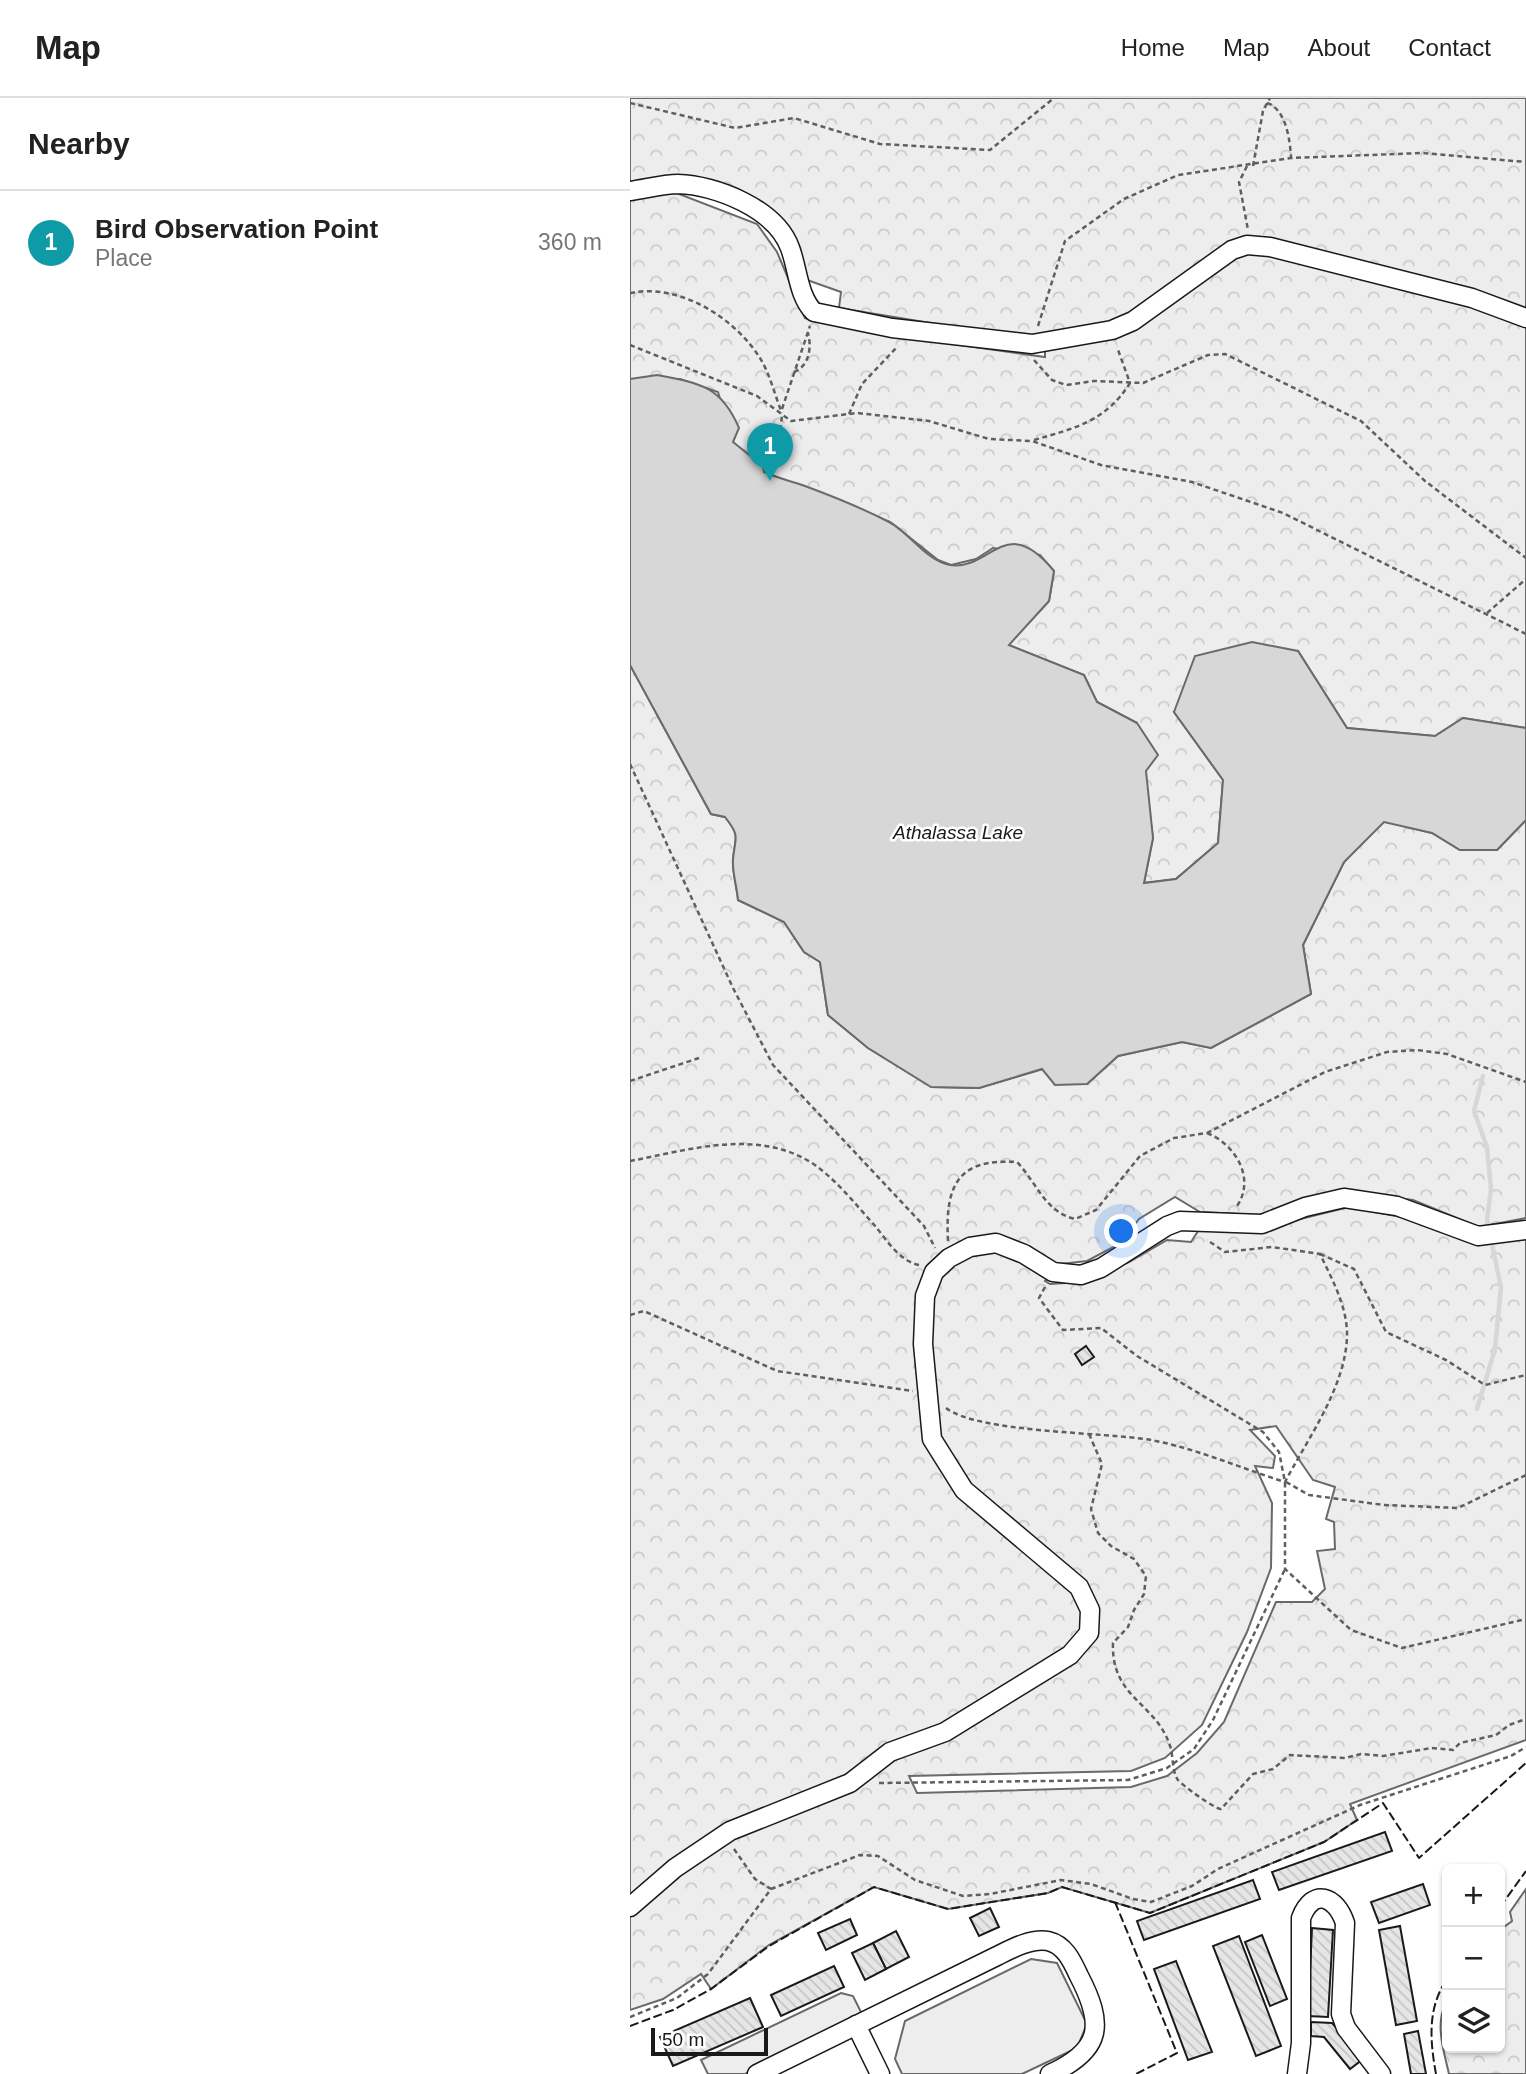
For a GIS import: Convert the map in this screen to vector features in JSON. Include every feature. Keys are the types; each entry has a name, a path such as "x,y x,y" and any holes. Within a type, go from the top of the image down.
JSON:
{"lane":[{"path":"630,191 678,184 719,192 758,211 782,233 790,246 803,296 814,312 911,330 1032,344 1112,330 1133,321 1232,250 1247,245 1269,247 1472,298 1526,318"},
{"path":"630,1907 675,1868 730,1831 850,1783 890,1752 945,1732 1070,1655 1089,1633 1090,1610 1079,1587 964,1490 932,1439 926,1393 925,1296 943,1255 996,1243 1024,1254 1053,1272 1081,1275 1101,1268 1167,1226 1180,1221 1262,1224 1344,1198 1397,1206 1478,1236 1526,1230"},
{"path":"1297,2074 1301,2043 1301,1918 1306,1906 1316,1899 1329,1899 1340,1908 1345,1923 1341,2014 1346,2028 1381,2074"},
{"path":"757,2074 1008,1951 1037,1940 1062,1947 1070,1958 1094,2004 1097,2026 1086,2051 1077,2060 1050,2074"},
{"path":"856,2025 880,2074"}],"path":[{"path":"630,103 735,128 794,118 880,144 990,150 1054,98"},
{"path":"1253,166 1255,144 1270,98"},
{"path":"1267,103 1280,113 1289,136 1291,159"},
{"path":"1526,162 1422,153 1291,159 1178,175 1124,199 1065,241 1032,344 1034,361 1052,380 1066,385 1094,381 1143,383 1208,355 1225,354 1361,421 1425,481 1526,558"},
{"path":"1247,166 1239,182 1248,226 1247,245"},
{"path":"630,293 646,290 706,306 740,334 760,358 782,414"},
{"path":"849,414 862,384 911,330"},
{"path":"1112,330 1130,383"},
{"path":"778,447 782,404 808,334 811,344 806,363 794,372"},
{"path":"630,345 757,396 791,421 849,414 929,421 989,439 1032,441 1101,465 1192,482 1283,513 1526,634"},
{"path":"1032,441 1092,420 1116,405 1130,383"},
{"path":"1487,613 1526,579"},
{"path":"630,764 733,988 773,1065 924,1226 943,1255"},
{"path":"943,1255 950,1193 957,1179 971,1168 989,1162 1017,1162 1035,1181 1051,1209 1075,1219 1096,1210 1140,1156 1174,1138 1207,1133 1325,1072 1387,1052 1417,1050 1447,1054 1526,1082"},
{"path":"630,1082 699,1058"},
{"path":"1207,1133 1219,1138 1237,1157 1245,1179 1244,1196 1224,1224"},
{"path":"630,1161 729,1143 756,1143 789,1152 812,1164 841,1190 907,1260 923,1265"},
{"path":"1203,1236 1225,1252 1272,1247 1320,1254 1354,1269 1386,1332 1446,1360 1485,1385 1526,1375"},
{"path":"1285,1482 1341,1374 1347,1335 1339,1294 1320,1254"},
{"path":"877,1783 1128,1780 1174,1763 1194,1749 1213,1720 1285,1569 1285,1482 1279,1452 1263,1432 1137,1356 1101,1328 1063,1330 1039,1298 1053,1272"},
{"path":"630,1315 644,1311 777,1371 926,1393 956,1416 1153,1440 1285,1482 1309,1495 1384,1505 1458,1508 1526,1475"},
{"path":"1089,1434 1102,1464 1091,1508 1098,1533 1111,1546 1134,1559 1146,1576 1144,1594 1134,1609 1128,1628 1114,1643 1113,1660 1119,1680 1169,1742 1176,1777 1188,1790 1200,1794 1210,1807 1221,1809 1253,1773 1273,1769 1290,1755 1335,1755 1345,1758 1360,1754 1383,1756 1432,1748 1453,1750 1460,1743 1496,1735 1508,1725 1526,1719"},
{"path":"1285,1569 1351,1630 1402,1648 1526,1619"},
{"path":"630,2017 677,1998 708,1974 771,1889 860,1856 878,1856 915,1880 963,1896 990,1894 1061,1880 1091,1884 1133,1899 1152,1902 1192,1886 1218,1869 1360,1805 1511,1756 1526,1747"},
{"path":"730,1831 734,1849 745,1865 755,1879 771,1889"}],"green space":[{"path":"630,98 1526,98 1526,728 1463,718 1435,736 1347,728 1298,651 1174,712 1223,780 1218,843 1176,879 1144,883 1153,838 1137,723 1097,702 1084,675 1008,645 1049,601 1054,571 1040,555 993,548 976,559 951,565 938,560 890,522 764,472 733,442 718,392 680,379 630,379 630,198 674,192 757,224 777,252 805,318 896,336 1045,357 1045,337 985,332 839,308 841,292 807,280 789,227 763,203 722,184 630,182"},
{"path":"630,665 711,814 725,817 733,829 736,837 733,869 738,900 784,922 804,952 820,962 828,1015 868,1048 932,1087 979,1088 1043,1069 1087,1084 1118,1056 1182,1042 1211,1048 1311,994 1303,945 1344,862 1384,821 1432,833 1460,850 1497,850 1526,820 1526,1218 1479,1227 1413,1200 1339,1191 1259,1215 1200,1212 1175,1197 1139,1219 1121,1243 1087,1261 1061,1264 1045,1281 1050,1284 1081,1282 1129,1262 1167,1240 1191,1242 1200,1228 1256,1230 1349,1207 1401,1217 1479,1244 1526,1239 1526,1740 1350,1804 1357,1820 1324,1842 1150,1913 1062,1887 1048,1893 948,1909 874,1887 769,1945 711,1989 701,1974 663,1999 630,2010","holes":["1276,1426 1313,1480 1335,1487 1326,1519 1334,1522 1335,1549 1317,1551 1325,1589 1312,1602 1276,1602 1224,1722 1197,1753 1167,1776 1131,1787 917,1793 909,1776 1131,1771 1165,1758 1202,1725 1247,1632 1271,1568 1272,1503 1255,1466 1273,1468 1275,1456 1250,1430"]},
{"path":"1526,1889 1526,2074 1449,2074 1444,2053 1505,2053 1505,1926 1512,1921 1510,1912"}],"shaded area":[{"path":"1031,1959 1057,1963 1087,2024 1077,2048 1022,2074 902,2074 895,2059 905,2021"},
{"path":"841,1993 853,1996 864,2018 745,2074 708,2074 701,2060"}],"water":[{"name":"Athalassa Lake","path":"657,375 697,384 725,403 739,428 733,442 763,466 764,472 836,498 889,522 941,562 964,565 1010,544 1023,546 1037,554 1054,571 1049,601 1009,645 1084,675 1097,702 1137,723 1158,755 1146,771 1153,838 1144,883 1176,879 1218,843 1223,780 1174,712 1195,656 1252,642 1298,651 1347,728 1435,736 1463,718 1526,728 1526,820 1497,850 1460,850 1432,833 1384,822 1344,862 1303,945 1311,994 1211,1048 1182,1042 1118,1056 1087,1084 1055,1085 1042,1069 979,1088 931,1087 868,1048 828,1015 820,962 804,952 784,922 738,900 733,869 736,837 733,829 725,817 711,814 630,665 630,379"}],"building":[{"path":"1086,1346 1094,1357 1082,1365 1075,1354"},
{"path":"1385,1832 1392,1851 1279,1890 1272,1872"},
{"path":"1253,1880 1260,1899 1144,1940 1137,1921"},
{"path":"1423,1884 1430,1905 1379,1923 1371,1902"},
{"path":"990,1908 999,1927 979,1936 970,1918"},
{"path":"850,1919 857,1935 826,1950 818,1933"},
{"path":"1400,1926 1417,2021 1396,2025 1379,1930"},
{"path":"1312,1928 1333,1930 1328,2017 1308,2016"},
{"path":"896,1931 909,1957 886,1969 873,1943"},
{"path":"1262,1935 1287,1999 1270,2006 1245,1942"},
{"path":"1239,1936 1281,2046 1256,2056 1213,1946"},
{"path":"873,1943 886,1969 865,1980 852,1953"},
{"path":"1176,1961 1212,2052 1188,2060 1154,1969"},
{"path":"834,1966 844,1987 781,2016 771,1995"},
{"path":"750,1998 763,2027 673,2066 660,2037"},
{"path":"1311,2022 1332,2023 1363,2059 1350,2069 1324,2037 1311,2036"},
{"path":"1418,2031 1426,2074 1411,2074 1404,2034"}],"waterway":[{"path":"1483,1076 1474,1111 1487,1147 1491,1189 1487,1220 1490,1231"},
{"path":"1477,1409 1495,1349 1501,1287 1491,1240"}],"fence":[{"path":"630,2026 673,2010 711,1989 769,1946 874,1887 948,1909 1048,1893 1062,1887 1150,1913 1324,1842 1383,1803 1419,1858 1526,1763"},
{"path":"1505,1900 1526,1871"},
{"path":"1115,1902 1177,2053 1136,2074"},
{"path":"1436,2074 1432,2025 1436,2001 1442,1988"}],"place":[{"name":"Bird Observation Point","path":"770,481"}]}
